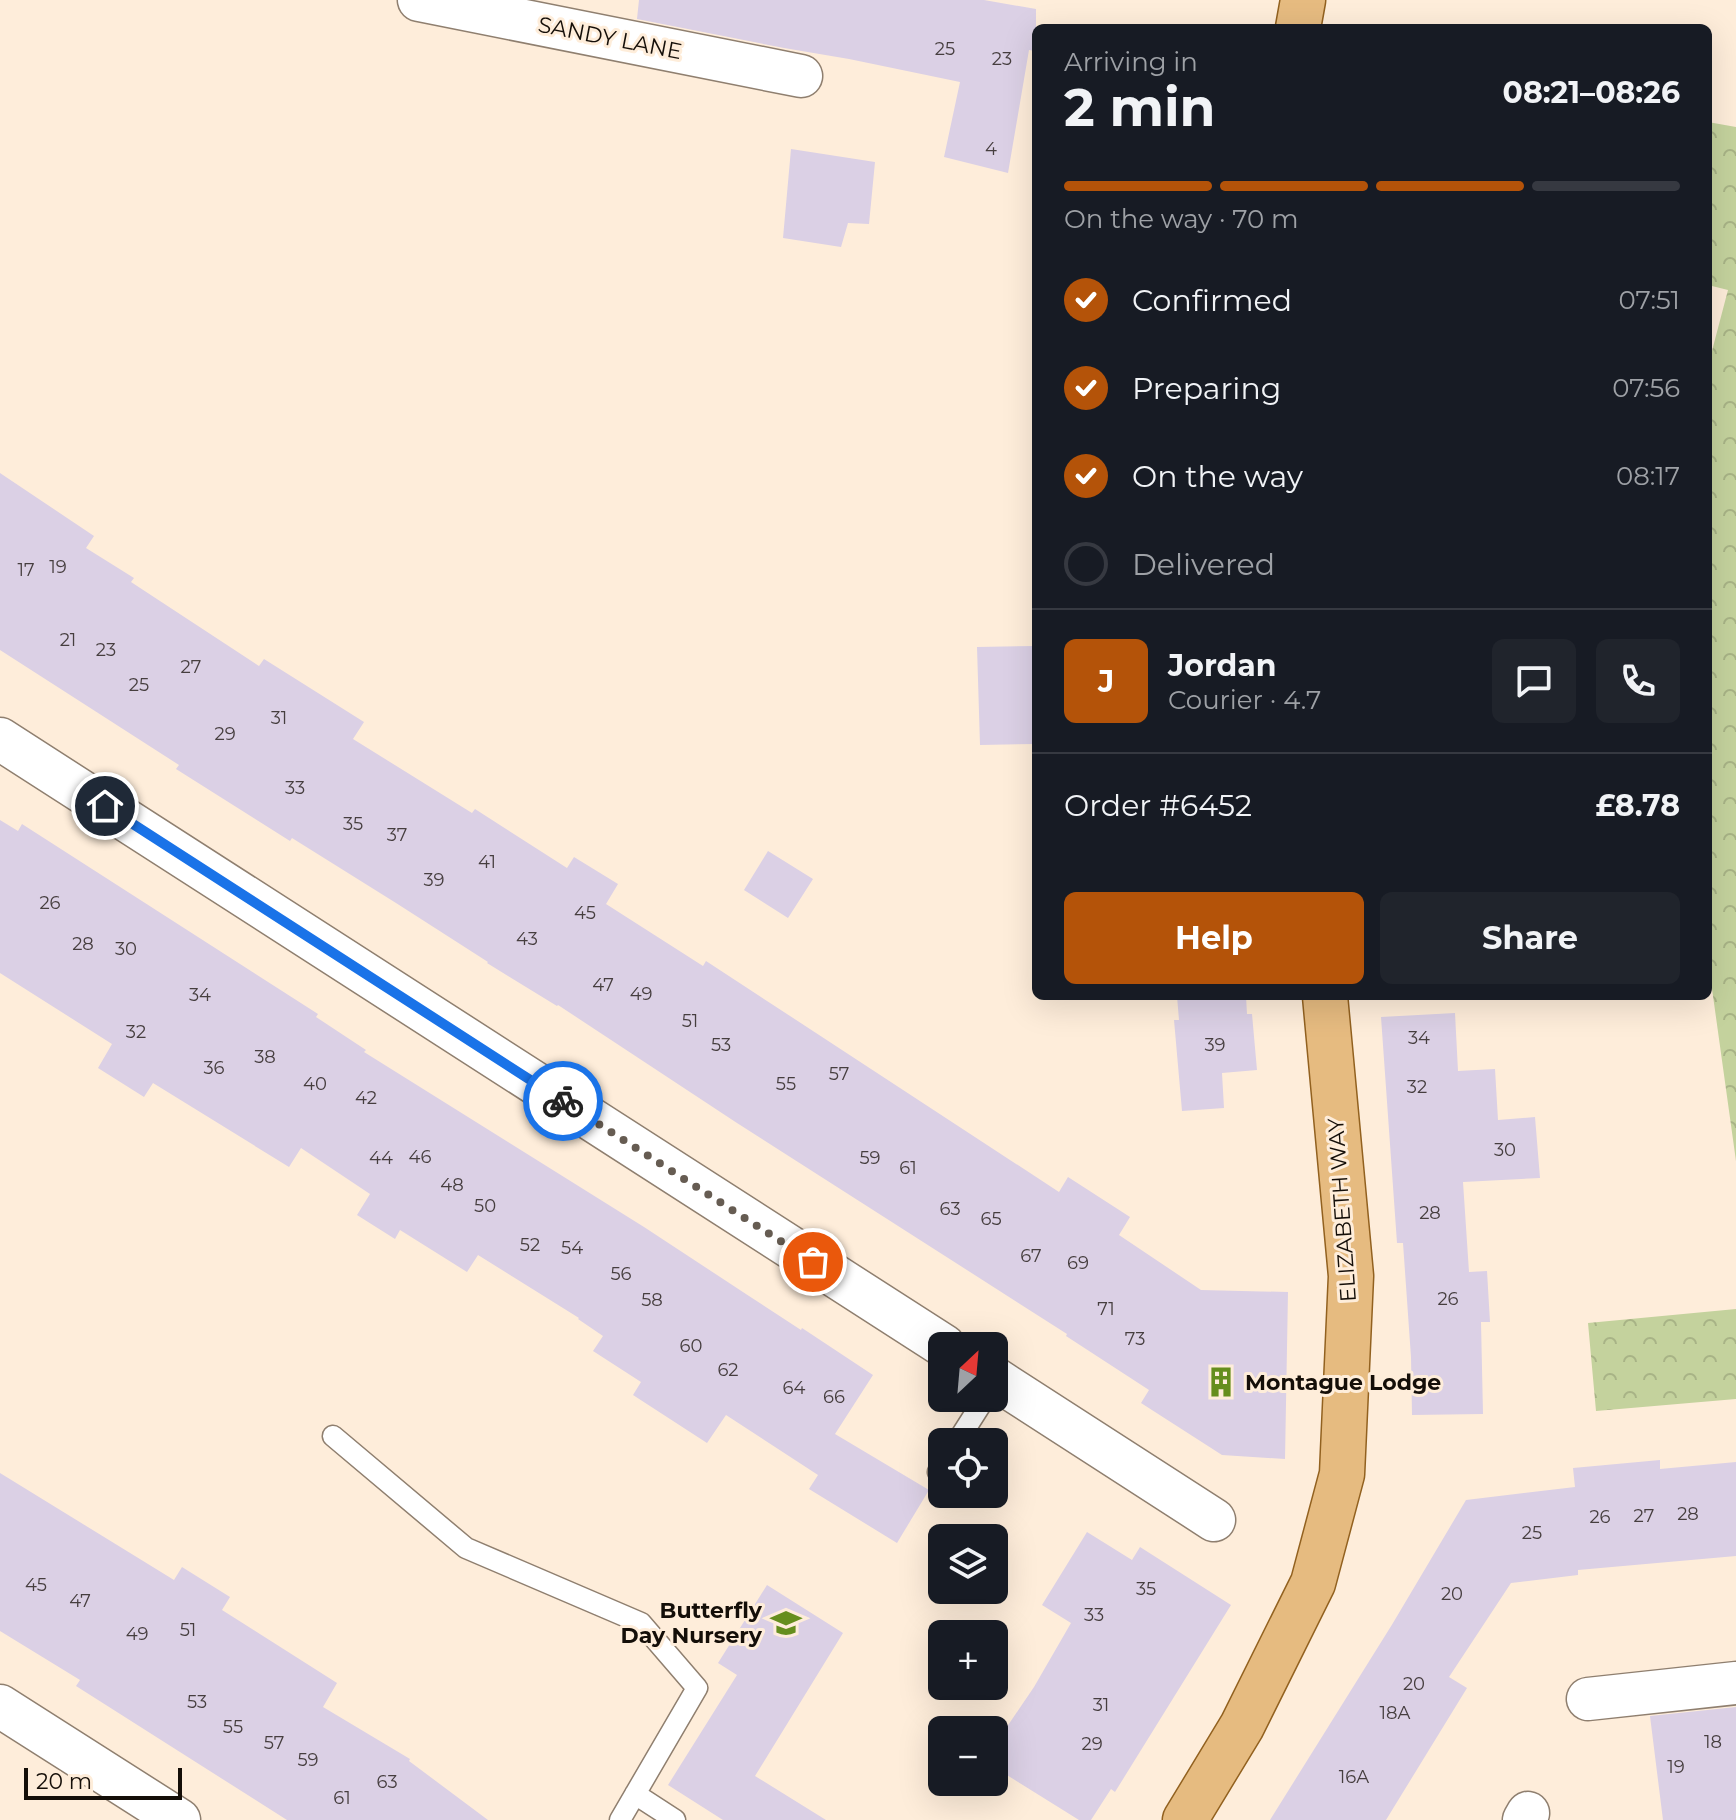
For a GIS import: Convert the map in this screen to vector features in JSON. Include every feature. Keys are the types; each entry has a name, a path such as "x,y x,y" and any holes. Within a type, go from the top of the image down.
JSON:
{"main road":[{"path":"1299,24 1303,0"},
{"name":"ELIZABETH WAY","path":"1185,1820 1242,1726 1313,1583 1342,1474 1351,1276 1325,1000"}],"street":[{"name":"SANDY LANE","path":"419,0 801,76"},
{"path":"0,739 928,1336"},
{"path":"1008,1395 1214,1520"},
{"path":"1588,1699 1736,1683"},
{"path":"0,1706 179,1820"}],"lane":[{"path":"333,1436 466,1548 641,1623 697,1688 620,1820"},
{"path":"635,1794 675,1820"}],"green space":[{"path":"1712,123 1736,127 1736,1161 1712,989 1712,351 1728,290 1712,286"},
{"path":"1736,1309 1736,1399 1596,1411 1588,1323"}],"building":[{"path":"639,0 984,0 1036,9 1036,24 1032,24 1032,50 1029,50 1008,173 944,157 960,82 637,19"},
{"path":"791,149 875,162 869,224 848,223 841,247 783,238"},
{"path":"0,473 94,536 86,548 134,578 131,582 259,666 264,659 364,722 353,739 472,813 475,809 567,868 574,857 618,884 606,904 703,966 706,961 1059,1192 1068,1177 1130,1217 1119,1235 1201,1290 1288,1292 1285,1459 1222,1455 1141,1403 1149,1390 1067,1334 558,1005 176,769 179,765 0,650"},
{"path":"1032,646 1032,744 980,745 977,647"},
{"path":"0,820 18,831 22,824 318,1014 316,1017 366,1050 364,1052 873,1375 835,1434 928,1492 897,1543 809,1489 818,1475 726,1415 707,1443 633,1395 641,1382 593,1351 603,1336 579,1318 478,1255 467,1272 400,1230 395,1239 357,1215 370,1194 301,1148 289,1167 153,1083 144,1097 98,1068 112,1044 0,973"},
{"path":"768,851 813,879 788,918 744,890"},
{"path":"1177,1000 1246,1000 1247,1014 1252,1014 1257,1070 1222,1073 1224,1108 1182,1111 1174,1020 1179,1020"},
{"path":"1455,1013 1458,1071 1495,1069 1498,1120 1535,1117 1540,1178 1463,1182 1469,1272 1487,1271 1490,1322 1481,1322 1483,1414 1412,1415 1403,1243 1397,1243 1381,1017"},
{"path":"1660,1460 1660,1469 1736,1462 1736,1556 1578,1570 1578,1575 1511,1583 1449,1677 1467,1688 1386,1820 1270,1820 1466,1500 1575,1487 1573,1468"},
{"path":"0,1473 174,1580 182,1567 230,1597 222,1610 337,1683 323,1707 410,1759 488,1820 287,1820 76,1686 80,1680 0,1631"},
{"path":"1087,1532 1132,1560 1140,1547 1231,1605 1115,1792 1111,1789 1091,1820 1079,1820 1008,1776 1008,1725 1071,1623 1042,1605"},
{"path":"767,1585 843,1633 755,1776 826,1820 723,1820 668,1785 737,1675 718,1663"},
{"path":"1736,1707 1736,1820 1663,1820 1650,1716"}],"way so far":[{"path":"563,1101 813,1262"}],"place":[{"name":"Montague Lodge","path":"1221,1382"},
{"name":"Butterfly Day Nursery","path":"786,1623"}],"route":[{"path":"105,806 563,1101"}]}
